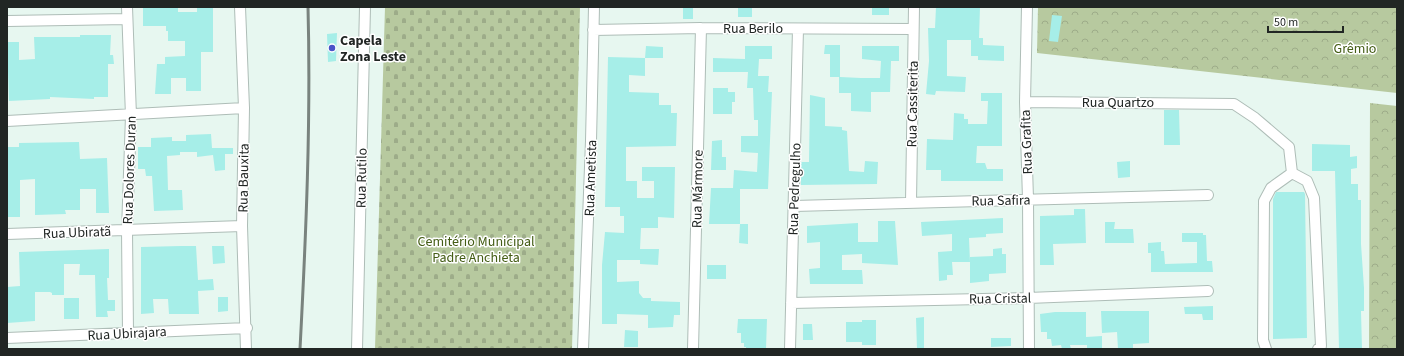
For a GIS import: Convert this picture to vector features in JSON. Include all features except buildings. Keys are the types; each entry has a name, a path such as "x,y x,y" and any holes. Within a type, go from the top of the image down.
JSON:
{"street":[{"name":"Rua Dolores Duran","path":"127,7 131,116 127,230 128,333"},
{"name":"Rua Bauxita","path":"240,7 244,108 242,226 247,328 246,349"},
{"name":"Rua Rutilo","path":"357,349 365,7"},
{"name":"Rua Ametista","path":"583,349 591,142 594,7"},
{"name":"Rua Cassiterita","path":"911,202 914,7"},
{"name":"Rua Grafita","path":"1028,7 1025,102 1028,200 1029,349"},
{"path":"7,21 127,19"},
{"name":"Rua Berilo","path":"593,30 701,28 913,29"},
{"name":"Rua Mármore","path":"693,349 701,28"},
{"name":"Rua Pedregulho","path":"790,349 798,29"},
{"name":"Rua Quartzo","path":"1025,102 1210,102 1234,104 1281,139 1289,147 1292,172"},
{"path":"7,121 131,116 244,108"},
{"path":"1266,349 1263,340 1264,201 1271,188 1292,172 1307,181 1314,198 1321,346 1318,349"},
{"name":"Rua Safira","path":"794,206 1208,196"},
{"name":"Rua Ubiratã","path":"7,234 242,226"},
{"name":"Rua Cristal","path":"791,304 1028,298 1208,290"},
{"name":"Rua Ubirajara","path":"7,338 247,328"}],"green space":[{"name":"Cemitério Municipal Padre Anchieta","path":"385,7 580,7 572,349 375,349"},
{"name":"Grêmio","path":"1038,7 1397,7 1397,93 1037,53"},
{"path":"1370,103 1397,106 1397,349 1369,349"}],"railway":[{"path":"300,349 307,178 309,92 308,7"}],"place":[{"name":"Capela Zona Leste","path":"332,48"}]}
